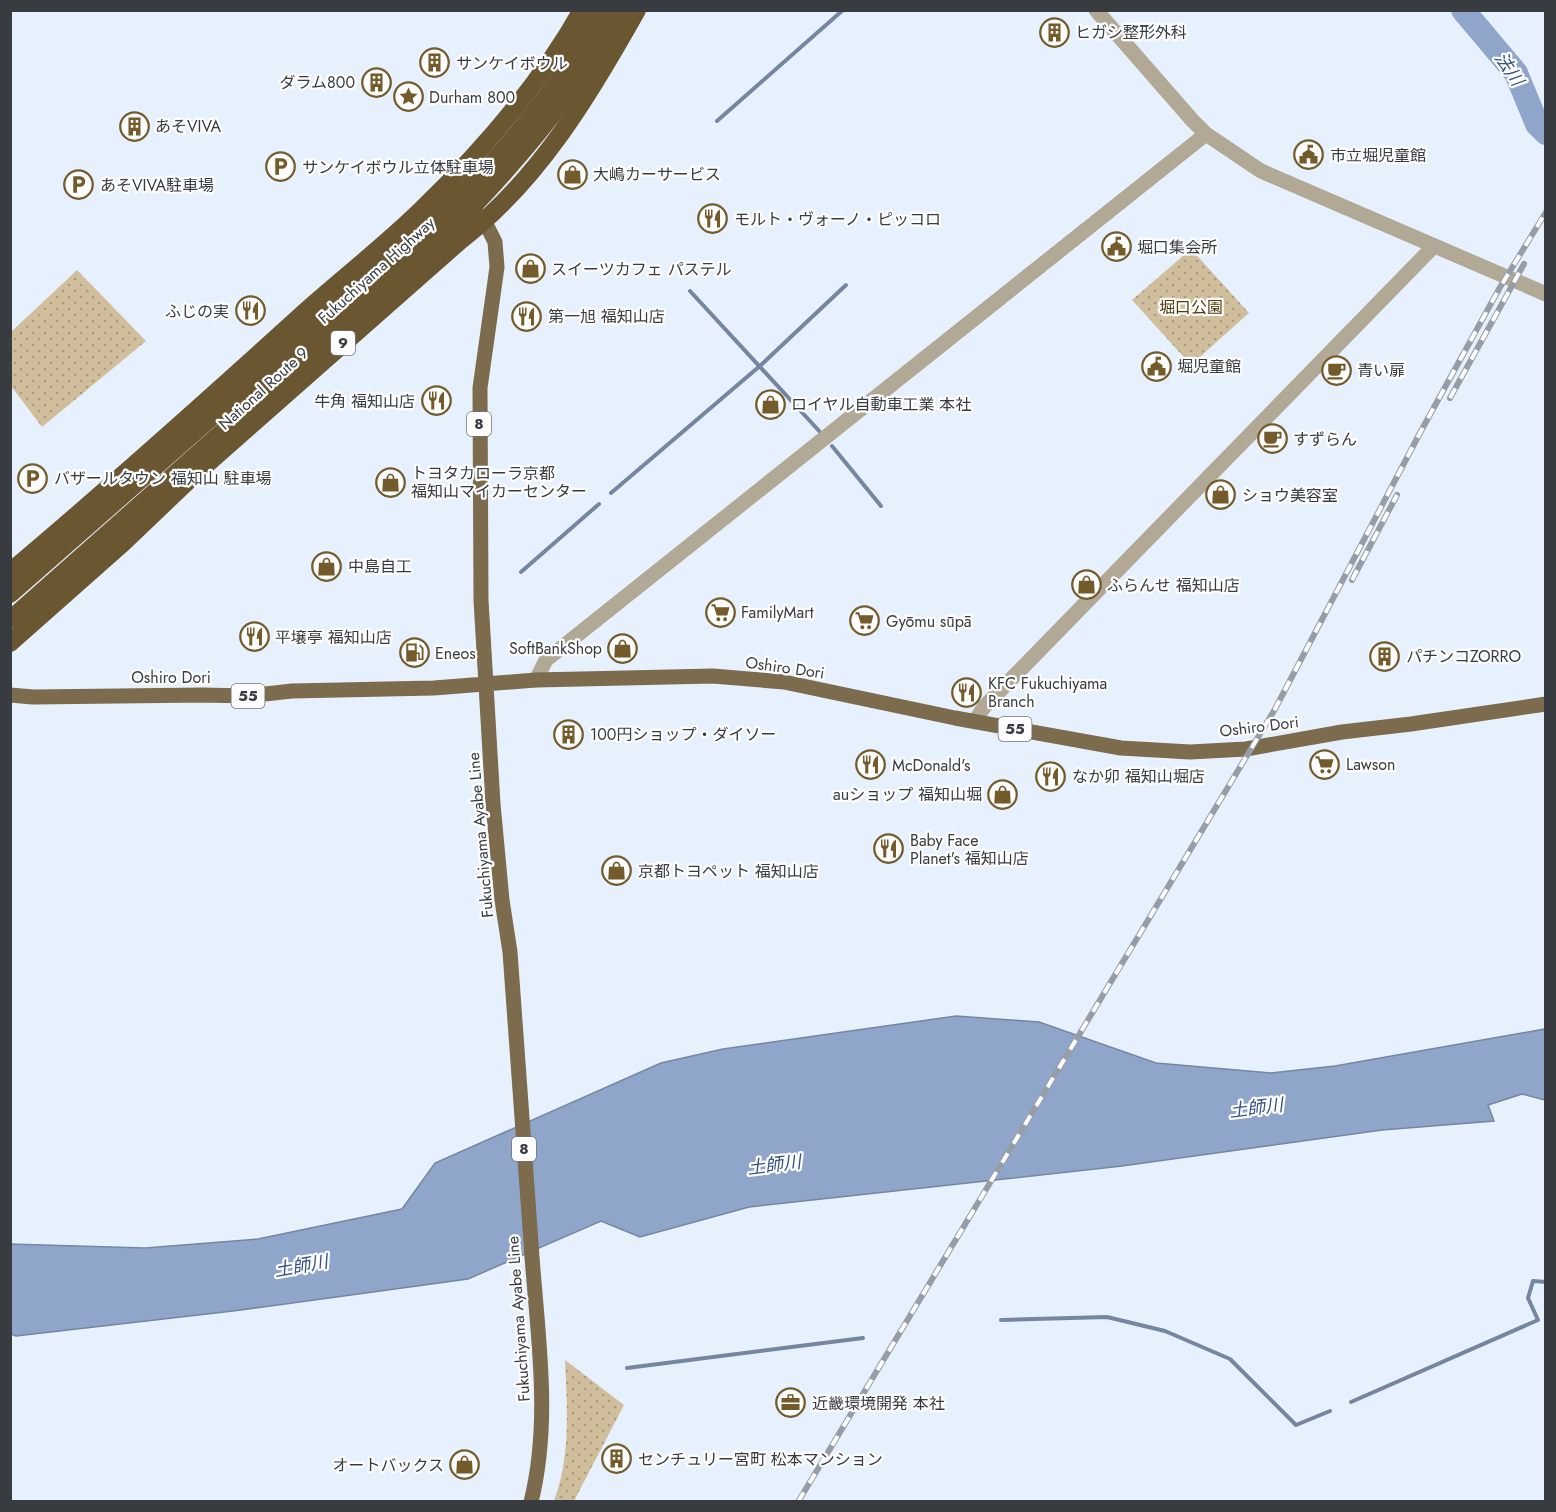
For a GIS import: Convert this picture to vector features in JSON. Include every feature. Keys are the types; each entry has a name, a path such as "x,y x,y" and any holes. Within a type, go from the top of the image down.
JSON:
{"highway":[{"name":"National Route 9","path":"10,572 100,496 418,213 510,113 554,56 582,10"},
{"name":"Fukuchiyama Highway","path":"10,594 433,223 473,184 510,144 554,88 602,10"},
{"name":"Fukuchiyama Highway","path":"10,620 446,234 507,171 568,97 621,10"},
{"name":"National Route 9","path":"10,643 123,543 217,455 484,222 561,134 589,94 637,10"}],"main road":[{"name":"Fukuchiyama Ayabe Line","path":"449,181 484,222 495,242 497,267 480,388 481,600 485,684 502,900 510,952 539,1346 542,1429 537,1475 531,1502"},
{"name":"Oshiro Dori","path":"10,695 33,697 203,694 247,696 292,691 536,680 713,676 784,682 1121,748 1190,752 1246,749 1342,732 1545,704"}],"street":[{"path":"1096,10 1206,134 1261,171 1545,294"},
{"path":"536,680 546,660 1206,134"},
{"path":"975,721 984,707 1434,246"}],"green space":[{"name":"堀口公園","path":"1191,249 1249,313 1191,365 1132,300"},
{"path":"77,270 146,341 42,427 11,386 11,332"},
{"path":"565,1360 624,1405 574,1501 554,1501 565,1449 567,1414"}],"water":[{"name":"土師川","path":"956,1016 1039,1022 1156,1063 1271,1073 1335,1066 1545,1029 1545,1100 1522,1094 1488,1105 1494,1121 1382,1130 1122,1166 749,1207 640,1237 601,1221 468,1279 233,1311 16,1336 11,1334 10,1244 145,1248 258,1239 402,1209 435,1163 661,1063 723,1049"}],"waterway":[{"path":"717,121 843,10"},
{"name":"法川","path":"1463,10 1516,73 1537,124 1546,133"},
{"path":"611,493 761,365 846,285"},
{"path":"690,291 821,433"},
{"path":"832,446 881,506"},
{"path":"521,572 599,504"},
{"path":"1351,1402 1538,1320 1528,1298 1533,1281 1546,1282"},
{"path":"1001,1320 1107,1317 1165,1331 1230,1359 1296,1425 1330,1411"},
{"path":"627,1368 863,1338"}],"railway":[{"path":"798,1502 1275,709 1421,431 1499,289 1546,212"},
{"path":"1450,398 1524,264"},
{"path":"1352,580 1397,495"}],"place":[{"name":"ヒガシ整形外科","path":"1054,32"},
{"name":"サンケイボウル","path":"435,63"},
{"name":"ダラム800","path":"376,82"},
{"name":"Durham 800","path":"408,97"},
{"name":"あそVIVA","path":"134,126"},
{"name":"市立堀児童館","path":"1309,155"},
{"name":"サンケイボウル立体駐車場","path":"281,167"},
{"name":"大嶋カーサービス","path":"572,174"},
{"name":"あそVIVA駐車場","path":"79,185"},
{"name":"モルト・ヴォーノ・ピッコロ","path":"713,219"},
{"name":"堀口集会所","path":"1116,247"},
{"name":"スイーツカフェ パステル","path":"530,269"},
{"name":"ふじの実","path":"250,311"},
{"name":"第一旭 福知山店","path":"527,316"},
{"name":"堀児童館","path":"1156,366"},
{"name":"青い扉","path":"1336,370"},
{"name":"牛角 福知山店","path":"436,401"},
{"name":"ロイヤル自動車工業 本社","path":"770,404"},
{"name":"すずらん","path":"1272,439"},
{"name":"バザールタウン 福知山 駐車場","path":"33,478"},
{"name":"トヨタカローラ京都 福知山マイカーセンター","path":"390,482"},
{"name":"ショウ美容室","path":"1221,495"},
{"name":"中島自工","path":"327,566"},
{"name":"ふらんせ 福知山店","path":"1086,585"},
{"name":"FamilyMart","path":"720,612"},
{"name":"Gyōmu sūpā","path":"865,621"},
{"name":"平壌亭 福知山店","path":"254,637"},
{"name":"SoftBankShop","path":"623,648"},
{"name":"Eneos","path":"414,653"},
{"name":"パチンコZORRO","path":"1385,656"},
{"name":"KFC Fukuchiyama Branch","path":"967,692"},
{"name":"100円ショップ・ダイソー","path":"569,734"},
{"name":"Lawson","path":"1325,764"},
{"name":"McDonald's","path":"871,765"},
{"name":"なか卯 福知山堀店","path":"1051,776"},
{"name":"auショップ 福知山堀","path":"1003,794"},
{"name":"Baby Face Planet's 福知山店","path":"889,849"},
{"name":"京都トヨペット 福知山店","path":"617,871"},
{"name":"近畿環境開発 本社","path":"791,1403"},
{"name":"センチュリー宮町 松本マンション","path":"617,1459"},
{"name":"オートバックス","path":"465,1465"}]}
